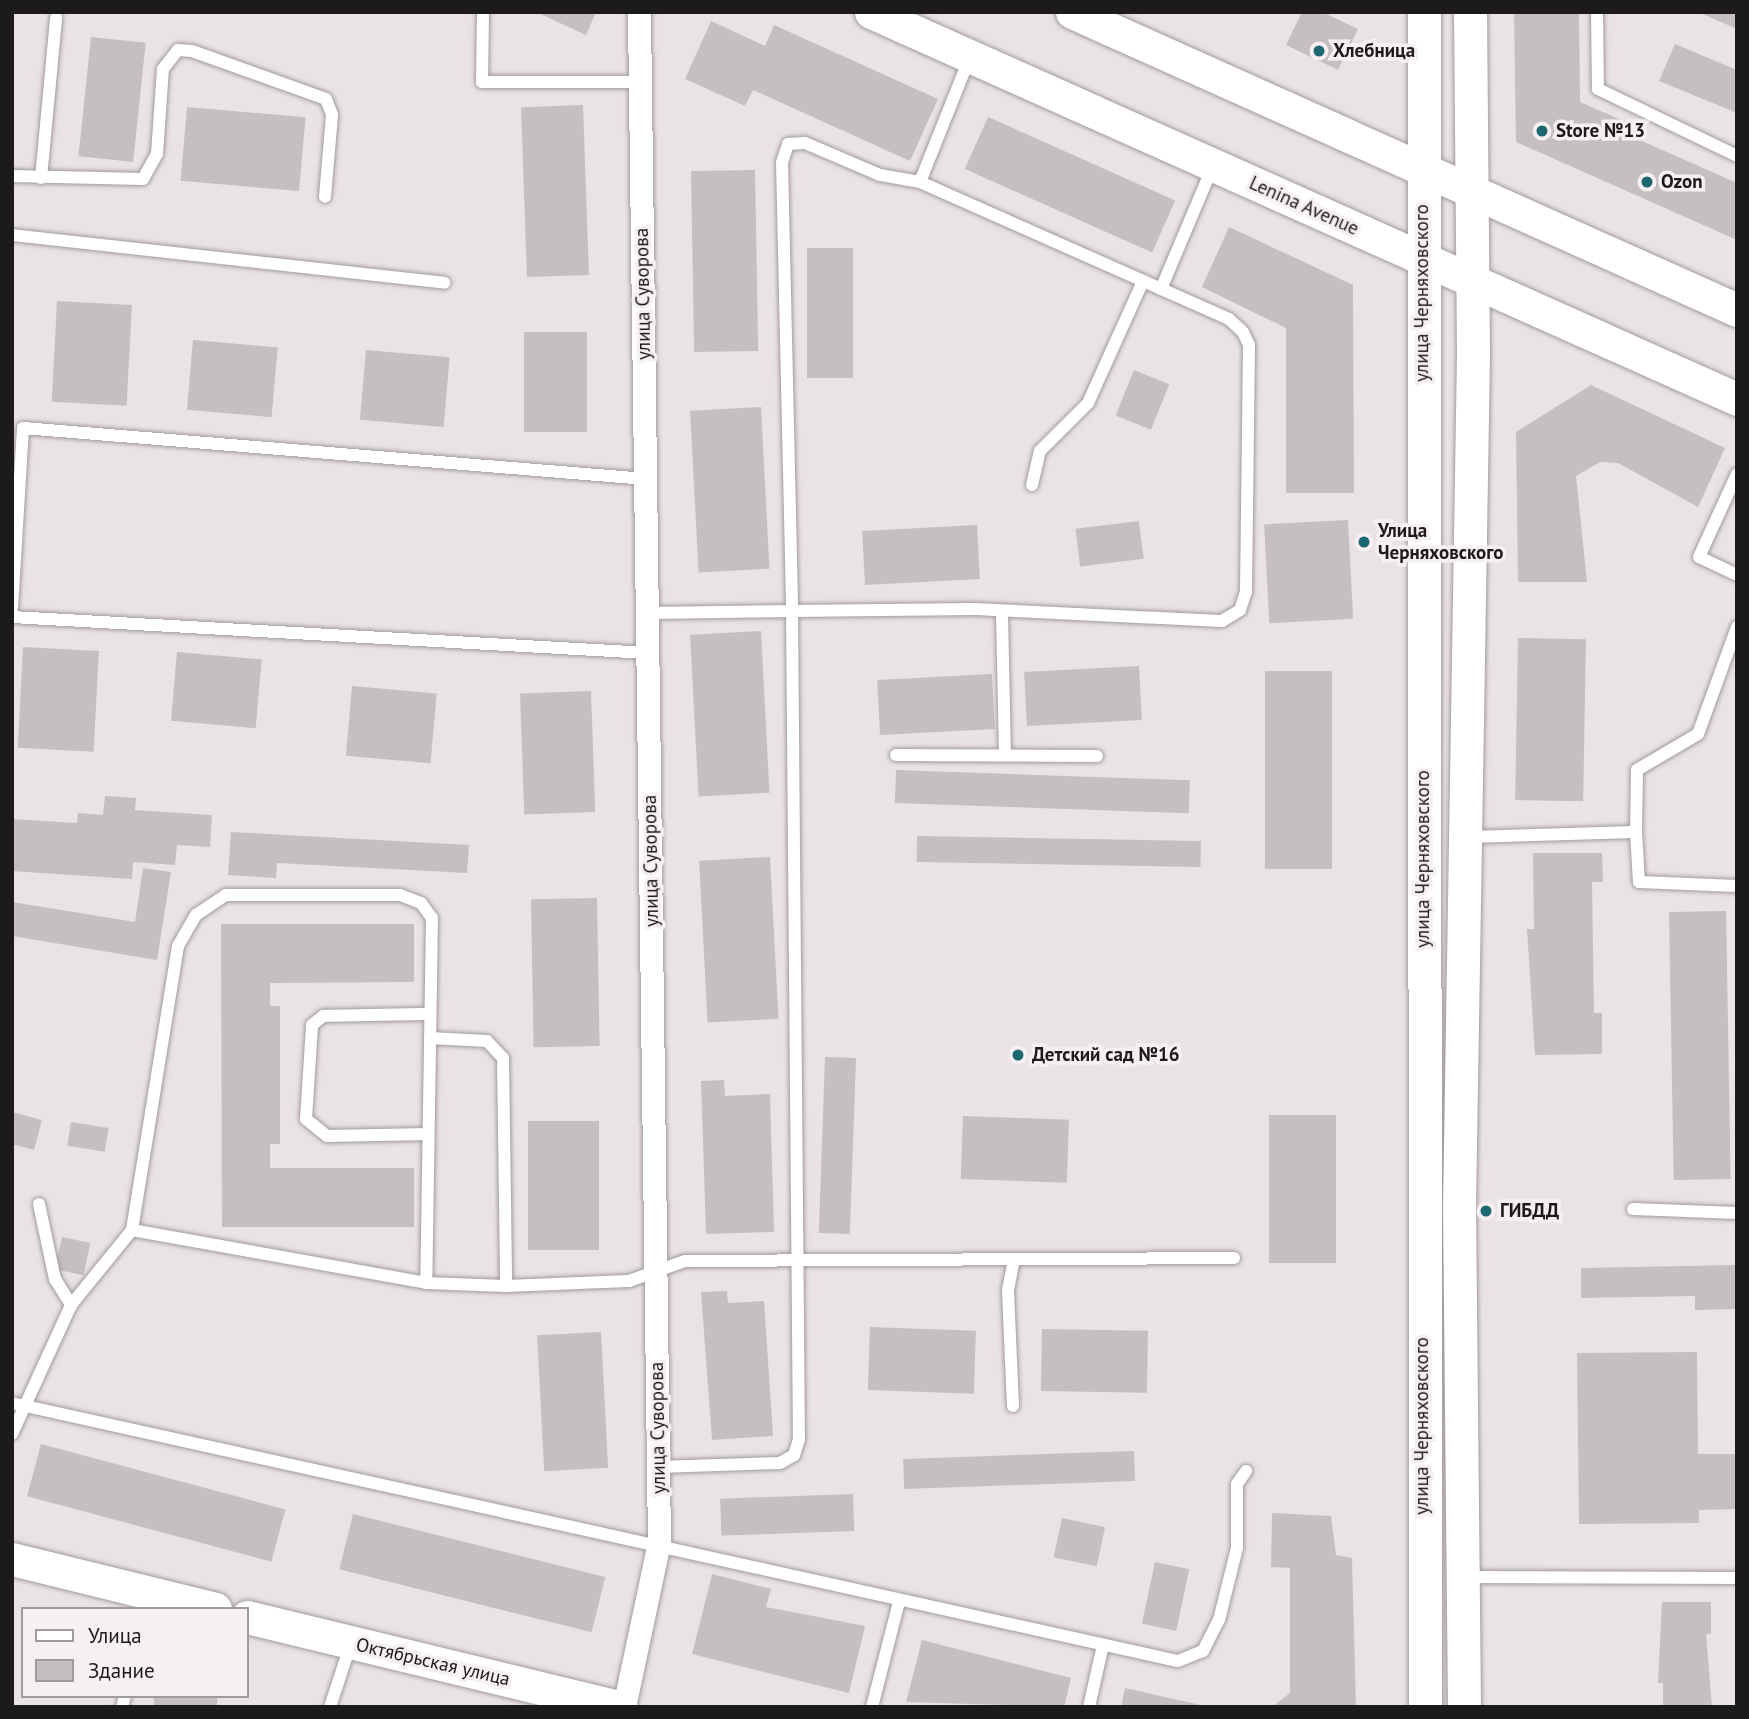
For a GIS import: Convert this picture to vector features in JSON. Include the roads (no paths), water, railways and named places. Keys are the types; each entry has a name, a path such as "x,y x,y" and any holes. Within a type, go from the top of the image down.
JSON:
{"street":[{"name":"улица Суворова","path":"622,1707 659,1543 639,12"},
{"name":"Lenina Avenue","path":"871,12 1473,278 1737,399"},
{"path":"1072,12 1737,310"},
{"name":"улица Черняховского","path":"1424,12 1425,1707"},
{"path":"1464,1707 1466,1577 1459,1207 1467,837 1473,278 1470,12"},
{"path":"12,1559 147,1601 198,1607"},
{"name":"Октябрьская улица","path":"248,1617 622,1707"}],"lane":[{"path":"482,12 482,82 640,82"},
{"path":"1597,12 1598,89 1737,156"},
{"path":"41,178 56,18"},
{"path":"12,176 126,183 152,171 163,69 178,50 192,51 326,99 332,115 325,197"},
{"path":"920,182 970,57"},
{"path":"647,613 792,611 1002,613 1222,621 1240,610 1246,592 1249,345 1229,318 920,182 880,175 805,143 788,144 782,162 792,611 797,1261 794,1455 780,1463 658,1467"},
{"path":"1161,289 1213,165"},
{"path":"12,235 443,283"},
{"path":"1032,485 1040,451 1088,403 1143,281"},
{"path":"12,608 23,428 646,479"},
{"path":"1737,474 1699,557 1737,575"},
{"path":"1002,613 1005,755"},
{"path":"12,617 648,653"},
{"path":"1737,627 1698,734 1637,770 1636,832 1639,882 1737,886"},
{"path":"896,755 1097,755"},
{"path":"1467,837 1636,832"},
{"path":"12,1434 17,1404 71,1305 132,1230 178,946 196,915 226,895 400,895 421,903 432,918 426,1283"},
{"path":"428,1134 327,1136 313,1130 307,1106 312,1025 323,1016 430,1014"},
{"path":"429,1038 487,1041 503,1058 506,1286"},
{"path":"39,1204 55,1279 71,1305"},
{"path":"1633,1209 1737,1213"},
{"path":"132,1230 426,1283 506,1286 629,1281 685,1261 1234,1258"},
{"path":"1013,1406 1008,1290 1014,1260"},
{"path":"17,1404 659,1543 899,1602 1178,1661 1203,1651 1219,1620 1234,1560 1237,1483 1246,1471"},
{"path":"1466,1577 1737,1578"},
{"path":"872,1707 899,1602"},
{"path":"330,1707 351,1642"},
{"path":"1089,1707 1103,1645"}],"place":[{"name":"Хлебница","path":"1319,51"},
{"name":"Store №13","path":"1542,131"},
{"name":"Ozon","path":"1647,182"},
{"name":"Улица Черняховского","path":"1364,542"},
{"name":"Детский сад №16","path":"1018,1055"},
{"name":"ГИБДД","path":"1486,1211"}]}
